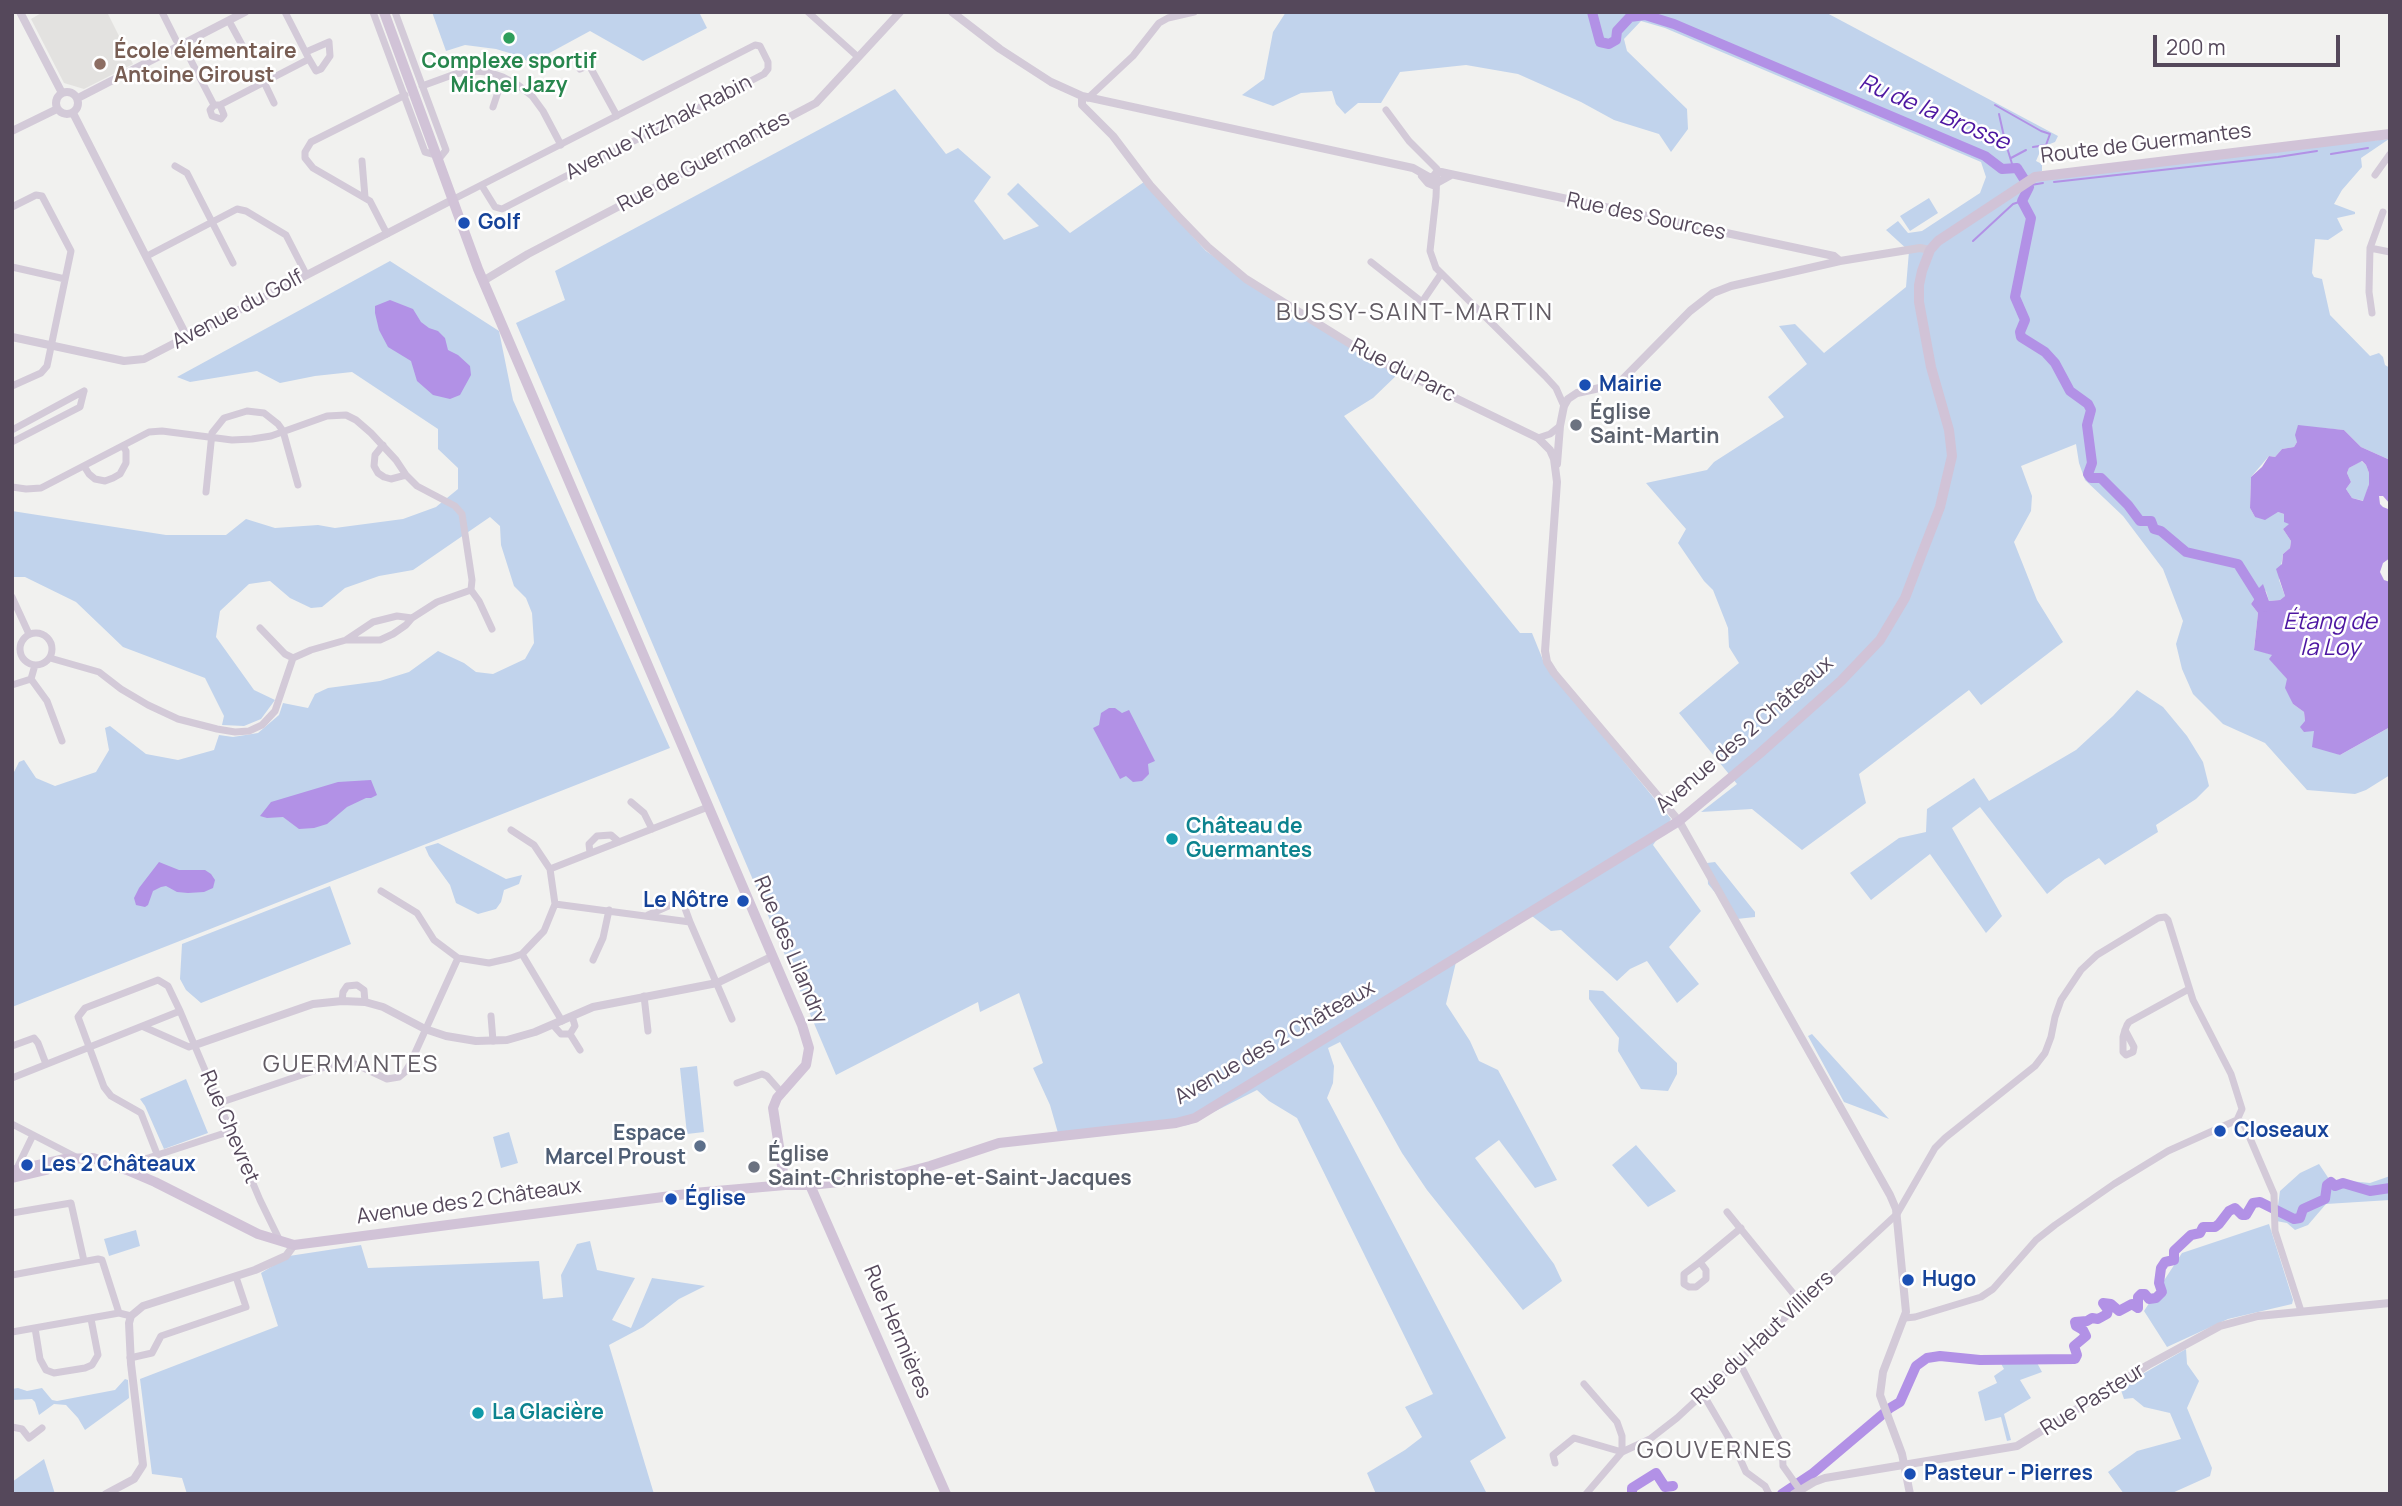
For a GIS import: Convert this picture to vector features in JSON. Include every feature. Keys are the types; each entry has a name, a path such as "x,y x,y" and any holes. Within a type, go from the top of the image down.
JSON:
{"main road":[{"name":"Rue des Lilandry","path":"384,12 483,281 802,1025 809,1048 806,1065 773,1108 785,1185"},
{"name":"Route de Guermantes","path":"1930,250 1938,241 2024,183 2067,173 2390,134"},
{"name":"Avenue des 2 Châteaux","path":"16,1174 77,1157 93,1158 127,1170 258,1234 294,1245 670,1196 888,1177 999,1143 1176,1123 1195,1118 1679,821 1842,681 1880,640 1905,598 1940,507 1952,456 1949,430 1931,367 1919,302 1919,285 1930,250"},
{"name":"Avenue des 2 Châteaux","path":"16,1174 71,1164 105,1162"},
{"name":"Rue Hermières","path":"810,1185 946,1494"}],"street":[{"path":"20,12 62,93"},
{"path":"162,12 176,40 217,105 264,82 308,55 285,12"},
{"path":"78,98 245,12"},
{"path":"373,12 425,152 437,158 446,150 395,12"},
{"path":"808,12 858,57"},
{"name":"Rue de Guermantes","path":"483,281 528,254 806,109 823,96 900,12"},
{"name":"Rue des Sources","path":"952,12 1000,49 1051,82 1085,97 1413,167 1429,183 1436,184"},
{"path":"1085,97 1133,56 1159,23 1194,12"},
{"path":"229,21 242,45"},
{"name":"Avenue Yitzhak Rabin","path":"452,200 755,45 760,46 768,62 768,69 764,74 502,209 495,207 482,186"},
{"path":"580,69 589,65 617,116"},
{"path":"422,86 455,74 473,71 503,77 532,96 561,145"},
{"path":"493,107 503,77"},
{"path":"264,82 274,103"},
{"path":"69,92 78,98 79,105 74,113 66,115 57,109 57,98 62,93 69,92"},
{"path":"387,234 370,201 313,168 305,158 306,148 311,142 405,95"},
{"name":"Rue du Parc","path":"1085,97 1082,105 1114,136 1150,185 1208,247 1264,291 1373,358 1538,438"},
{"path":"12,131 57,109"},
{"path":"1386,110 1437,172 1430,250 1441,274 1556,388 1564,406"},
{"path":"74,113 187,337"},
{"path":"2375,175 2390,154"},
{"path":"362,161 365,197"},
{"path":"175,166 187,173 233,263"},
{"name":"Rue des Sources","path":"1418,171 1429,177 1433,177 1437,172 1834,256 1840,261"},
{"path":"1436,184 1451,175"},
{"path":"12,206 36,195 45,200 71,251 44,370 12,386"},
{"name":"Avenue du Golf","path":"12,337 124,361 144,359 452,200"},
{"path":"146,256 237,209 246,211 286,235 306,275"},
{"path":"2372,313 2369,292 2370,248 2383,212"},
{"path":"1556,388 1573,395 1621,381 1690,311 1713,293 1840,261 1920,248 1930,250"},
{"path":"2370,248 2390,252"},
{"path":"1371,262 1422,302 1441,274"},
{"path":"12,267 65,279"},
{"path":"12,430 84,391 80,407 12,442"},
{"path":"1573,395 1564,406 1560,426 1545,651 1547,662 1679,821 1890,1195 1897,1214 1906,1312 1881,1380 1880,1395 1905,1464 1910,1494"},
{"path":"206,492 210,439 224,418 247,411 270,416 284,431 298,485"},
{"path":"12,487 41,488 149,432 162,430 210,439 252,439 327,416 346,415 356,419 383,445 417,486 455,506 462,514 472,580 471,590 480,601 492,629"},
{"path":"1557,470 1550,450 1538,438 1550,434 1560,426"},
{"path":"383,445 375,455 374,466 378,473 391,479 406,475"},
{"path":"84,466 95,479 105,481 113,478 120,474 126,463 123,446"},
{"path":"50,658 99,672 121,689 178,719 236,732 249,730 262,725 275,711 293,658 346,640 380,640 444,599 471,590"},
{"path":"12,597 29,634"},
{"path":"346,640 373,621 397,616 412,618"},
{"path":"260,628 285,654 293,658"},
{"path":"29,634 43,634 49,638 53,651 50,658 35,665 24,660 20,649 24,637 29,634"},
{"path":"31,680 35,665"},
{"path":"12,685 31,680"},
{"path":"31,680 47,701 62,741"},
{"path":"631,802 644,813 652,829"},
{"path":"550,869 708,807"},
{"path":"381,891 417,913 434,940 458,958 489,962 522,954 544,931 555,904 550,869 534,845 511,830"},
{"path":"590,853 589,844 597,836 611,835 619,842"},
{"path":"648,915 682,900 732,1018"},
{"path":"555,904 690,922"},
{"path":"593,960 610,910"},
{"name":"Rue du Haut Villiers","path":"1622,1452 1650,1439 1703,1394 1897,1214 1935,1148 2022,1078 2045,1053 2061,1000 2081,970 2097,955 2146,924 2165,918 2171,925 2189,989"},
{"path":"522,954 562,1021"},
{"path":"144,1027 189,1046 313,1004 342,1000 383,1007 425,1029 458,1039 493,1041 520,1037 593,1007 717,983 773,956"},
{"path":"219,1103 337,1063 355,1064 387,1079 399,1077 410,1063 458,958"},
{"name":"Rue Chevret","path":"89,1048 78,1017 85,1008 158,980 168,986 260,1200 281,1241"},
{"path":"342,1000 347,986 356,985 364,990 365,1002"},
{"path":"1905,1318 1981,1297 1993,1289 2036,1240 2055,1225 2159,1157 2237,1120 2242,1109 2231,1074 2189,989 2132,1020 2125,1030"},
{"path":"643,996 648,1031"},
{"path":"12,1078 180,1011"},
{"path":"491,1016 493,1041"},
{"path":"570,1034 575,1026 572,1016"},
{"path":"553,1025 561,1034 570,1034"},
{"path":"570,1034 580,1050"},
{"path":"12,1046 34,1038 47,1064"},
{"path":"89,1048 104,1087 111,1096 141,1112 157,1154"},
{"path":"737,1083 762,1074 782,1093"},
{"path":"2237,1120 2242,1122 2274,1194 2275,1231 2301,1311"},
{"path":"12,1124 77,1157"},
{"path":"127,1170 136,1162 157,1154 231,1131"},
{"path":"16,1174 33,1135"},
{"path":"12,1213 71,1203 84,1261"},
{"path":"1727,1212 1801,1303"},
{"path":"1700,1262 1741,1228"},
{"path":"106,1494 134,1479 143,1465 130,1358 131,1316 143,1306 236,1277 286,1256 294,1245"},
{"path":"12,1275 102,1260 119,1313"},
{"path":"130,1358 152,1353 160,1336 246,1307 236,1277"},
{"name":"Rue Pasteur","path":"1796,1488 1819,1480 2017,1446 2203,1334 2246,1319 2390,1303"},
{"path":"12,1332 119,1313 131,1316"},
{"path":"34,1328 40,1359 46,1370 54,1373 85,1368 92,1365 98,1355 91,1318"},
{"path":"1738,1360 1781,1443 1783,1466 1796,1488"},
{"path":"1584,1384 1617,1422 1622,1436 1622,1452 1586,1494"},
{"path":"1703,1394 1746,1472 1765,1486 1769,1494"},
{"path":"12,1427 22,1429 29,1438 42,1429"},
{"path":"1555,1463 1553,1455 1574,1438 1622,1452"}],"shaded area":[{"path":"43,12 107,12 133,64 84,89 64,83 31,19"},
{"name":"Complexe sportif Michel Jazy","path":"432,12 699,12 707,28 643,61 590,31 531,63 496,49 465,45 446,51"},
{"path":"1286,12 1825,12 2058,136 2055,142 2042,147 2036,161 2042,164 2042,171 2037,173 2389,139 2361,158 2362,167 2342,190 2334,204 2355,214 2337,218 2343,230 2328,240 2315,239 2312,273 2314,277 2322,279 2330,315 2370,356 2379,353 2385,365 2390,368 2390,460 2361,447 2344,430 2298,426 2294,447 2282,449 2275,457 2269,456 2251,477 2250,508 2255,517 2278,512 2284,514 2290,524 2283,529 2291,541 2290,548 2283,554 2279,580 2285,596 2280,600 2269,601 2266,591 2259,588 2251,604 2258,613 2254,649 2273,655 2270,659 2288,679 2293,704 2304,712 2305,721 2314,731 2314,740 2340,755 2390,727 2390,775 2355,794 2307,790 2265,743 2223,724 2193,694 2182,669 2176,644 2183,621 2163,569 2123,516 2085,480 2076,444 2021,466 2032,496 2031,511 2014,542 2037,600 2063,642 1981,705 1969,690 1859,774 1866,803 1802,850 1752,809 1701,812 1737,784 1679,713 1739,663 1729,647 1728,628 1713,590 1678,543 1686,529 1646,483 1707,470 1714,462 1784,417 1768,397 1807,364 1779,326 1795,324 1824,353 1906,287 1909,251 1886,230 1898,221 1908,233 1922,231 1980,193 1986,177 1981,162 1665,28 1641,21 1624,39 1627,51 1687,109 1688,129 1671,152 1659,134 1614,120 1518,74 1466,65 1400,72 1381,103 1358,103 1345,114 1336,104 1332,91 1301,93 1273,106 1242,95 1264,79 1273,32"},
{"path":"895,89 946,154 958,148 991,177 974,201 1004,240 1039,226 1007,194 1018,183 1070,233 1144,182 1206,251 1371,361 1399,373 1373,398 1344,416 1520,633 1532,633 1545,665 1671,819 1653,845 1701,911 1669,947 1699,984 1677,1003 1647,961 1630,969 1617,981 1561,930 1551,931 1532,916 1456,962 1446,1004 1470,1041 1479,1061 1498,1070 1557,1180 1535,1188 1499,1140 1475,1158 1554,1264 1562,1281 1523,1310 1427,1190 1402,1153 1340,1042 1328,1048 1334,1066 1333,1083 1327,1098 1506,1438 1470,1461 1487,1494 1376,1494 1367,1473 1422,1437 1405,1407 1433,1394 1297,1118 1269,1101 1257,1090 1188,1125 1060,1140 1050,1105 1033,1068 1043,1063 1019,993 980,1012 978,1002 836,1075 516,323 565,300 555,271"},
{"path":"1929,198 1938,213 1910,231 1900,216"},
{"path":"390,261 499,331 513,400 670,748 12,1007 12,776 19,762 24,760 36,778 55,786 96,772 109,750 105,728 110,726 146,754 178,760 214,750 219,735 233,737 258,733 279,715 283,703 308,708 315,694 328,688 380,681 409,672 438,651 476,672 493,674 525,659 534,643 532,613 526,598 514,586 501,545 500,526 490,517 413,570 379,576 345,588 322,607 311,608 290,598 270,581 249,584 220,611 216,637 254,690 275,700 261,719 244,726 222,725 224,716 205,678 123,647 76,602 25,577 12,577 12,511 166,535 226,535 246,519 275,528 318,525 335,528 403,519 436,507 458,489 458,468 438,449 438,429 352,372 280,383 257,371 190,382 177,377"},
{"path":"2361,461 2369,473 2364,501 2352,498 2346,489 2351,482 2347,473 2349,468"},
{"path":"2137,690 2163,707 2187,736 2203,762 2209,786 2196,799 2156,825 2158,832 2105,865 2099,858 2047,894 1980,807 1952,828 2002,916 1986,933 1930,854 1871,900 1850,873 1899,838 1926,832 1927,809 1974,778 1989,801 2076,750"},
{"path":"438,843 506,879 522,875 519,884 504,890 496,909 478,914 456,903 450,885 425,847"},
{"path":"1715,862 1755,912 1755,917 1737,919 1708,884 1707,863"},
{"path":"330,886 351,944 201,1003 186,990 180,979 182,944"},
{"path":"1589,990 1603,991 1677,1063 1677,1074 1668,1091 1641,1089 1618,1051 1619,1038 1589,999"},
{"path":"1812,1034 1889,1119 1844,1102 1808,1036"},
{"path":"697,1066 704,1132 687,1134 680,1068"},
{"path":"186,1079 208,1133 164,1149 140,1099"},
{"path":"509,1132 518,1163 501,1168 493,1137"},
{"path":"1636,1145 1676,1191 1648,1207 1612,1165"},
{"path":"2319,1164 2329,1179 2370,1183 2390,1176 2390,1200 2326,1204 2308,1225 2295,1230 2287,1223 2276,1221 2280,1191 2300,1173"},
{"path":"2269,1224 2292,1304 2228,1319 2167,1347 2144,1311 2182,1253"},
{"path":"136,1230 140,1246 109,1256 104,1239"},
{"path":"590,1241 597,1270 635,1278 612,1320 631,1328 652,1278 705,1286 679,1299 643,1327 609,1345 654,1494 187,1494 182,1478 152,1474 140,1379 278,1326 261,1273 289,1256 361,1245 368,1268 539,1261 543,1299 563,1297 561,1275 577,1244"},
{"path":"2186,1349 2187,1364 2199,1381 2187,1408 2212,1468 2210,1476 2170,1494 2124,1494 2108,1472 2137,1451 2181,1439 2170,1413 2144,1407 2133,1398 2124,1399 2120,1387"},
{"path":"1999,1360 2036,1361 2042,1372 2020,1380 2031,1398 2004,1414 2011,1440 2007,1441 2001,1417 1985,1421 1978,1392 1997,1383 1994,1376 2004,1369"},
{"path":"125,1379 128,1380 129,1398 85,1430 66,1405 54,1404 39,1415 32,1399 12,1400 12,1389 27,1391 42,1388 52,1400 57,1401 115,1390"},
{"path":"44,1459 55,1494 12,1494 12,1482"}],"water":[{"path":"390,300 413,309 421,322 445,338 448,350 470,366 471,375 460,395 450,399 433,395 417,381 411,361 388,347 379,330 375,306"},
{"name":"Étang de la Loy","path":"2298,425 2344,430 2361,447 2390,460 2390,504 2383,496 2379,496 2383,507 2388,509 2390,506 2390,558 2383,563 2380,572 2384,580 2390,582 2390,727 2340,755 2312,747 2314,731 2304,732 2300,727 2305,721 2304,712 2293,704 2285,688 2287,679 2269,659 2272,655 2254,650 2258,613 2251,604 2263,584 2269,601 2280,600 2285,596 2276,569 2282,564 2283,554 2290,548 2291,541 2283,529 2289,524 2284,522 2284,514 2278,512 2265,520 2255,517 2250,508 2251,477 2269,456 2275,457 2282,449 2294,447 2297,442 2295,435","holes":["2362,461 2366,465 2369,484 2363,501 2352,498 2346,489 2351,482 2347,473 2349,468"]},
{"path":"1115,708 1122,713 1129,710 1155,761 1148,764 1149,774 1142,781 1133,782 1126,776 1120,779 1093,728 1099,725 1101,713"},
{"path":"371,780 377,795 347,807 327,824 299,829 283,817 260,816 271,802 338,782"},
{"path":"159,862 179,870 205,870 215,880 213,888 204,892 188,893 161,887 153,891 148,905 136,905 134,898 139,888"}],"waterway":[{"name":"Ru de la Brosse","path":"1592,12 1600,42 1609,44 1616,40 1617,31 1630,17 1645,15 1674,24 1985,156 2002,169 2017,168 2029,187 2022,201 2031,218 2015,297 2025,320 2020,332 2021,337 2045,352 2055,363 2070,391 2088,404 2091,410 2087,425 2092,463 2088,474 2091,478 2101,478 2140,521 2151,521 2154,529 2161,531 2186,552 2238,564 2265,607"},
{"path":"1995,105 2050,134 2046,145 2033,147"},
{"path":"1999,114 2013,167"},
{"path":"2331,154 2368,148"},
{"path":"2011,158 2026,150"},
{"path":"2054,182 2317,151"},
{"path":"2031,185 2043,183"},
{"path":"1973,241 2013,204 2022,201"},
{"path":"1782,1494 1812,1474 1900,1402 1916,1366 1927,1358 2075,1359 2077,1355 2074,1346 2086,1336 2075,1322 2098,1319 2107,1314 2108,1310 2103,1303 2111,1304 2119,1311 2132,1304 2138,1308 2138,1297 2141,1294 2145,1294 2149,1299 2156,1298 2162,1292 2159,1283 2161,1268 2165,1262 2174,1260 2174,1251 2191,1235 2200,1233 2203,1227 2215,1227 2229,1211 2235,1208 2242,1215 2246,1215 2253,1203 2260,1202 2294,1219 2300,1218 2303,1209 2325,1199 2327,1185 2331,1182 2335,1186 2343,1183 2370,1191 2390,1188"},
{"path":"1632,1494 1632,1488 1656,1473 1665,1487 1673,1486"}],"place":[{"name":"Complexe sportif Michel Jazy","path":"509,38"},
{"name":"École élémentaire Antoine Giroust","path":"100,64"},
{"name":"Golf","path":"464,223"},
{"name":"Mairie","path":"1585,385"},
{"name":"Église Saint-Martin","path":"1576,425"},
{"name":"Château de Guermantes","path":"1172,839"},
{"name":"Le Nôtre","path":"743,901"},
{"name":"Closeaux","path":"2220,1131"},
{"name":"Espace Marcel Proust","path":"700,1146"},
{"name":"Les 2 Châteaux","path":"27,1165"},
{"name":"Église Saint-Christophe-et-Saint-Jacques","path":"754,1167"},
{"name":"Église","path":"671,1199"},
{"name":"Hugo","path":"1908,1280"},
{"name":"La Glacière","path":"478,1413"},
{"name":"Pasteur - Pierres","path":"1910,1474"}],"district":[{"name":"BUSSY-SAINT-MARTIN","path":"1415,313"},
{"name":"GUERMANTES","path":"351,1065"},
{"name":"GOUVERNES","path":"1715,1451"}]}
